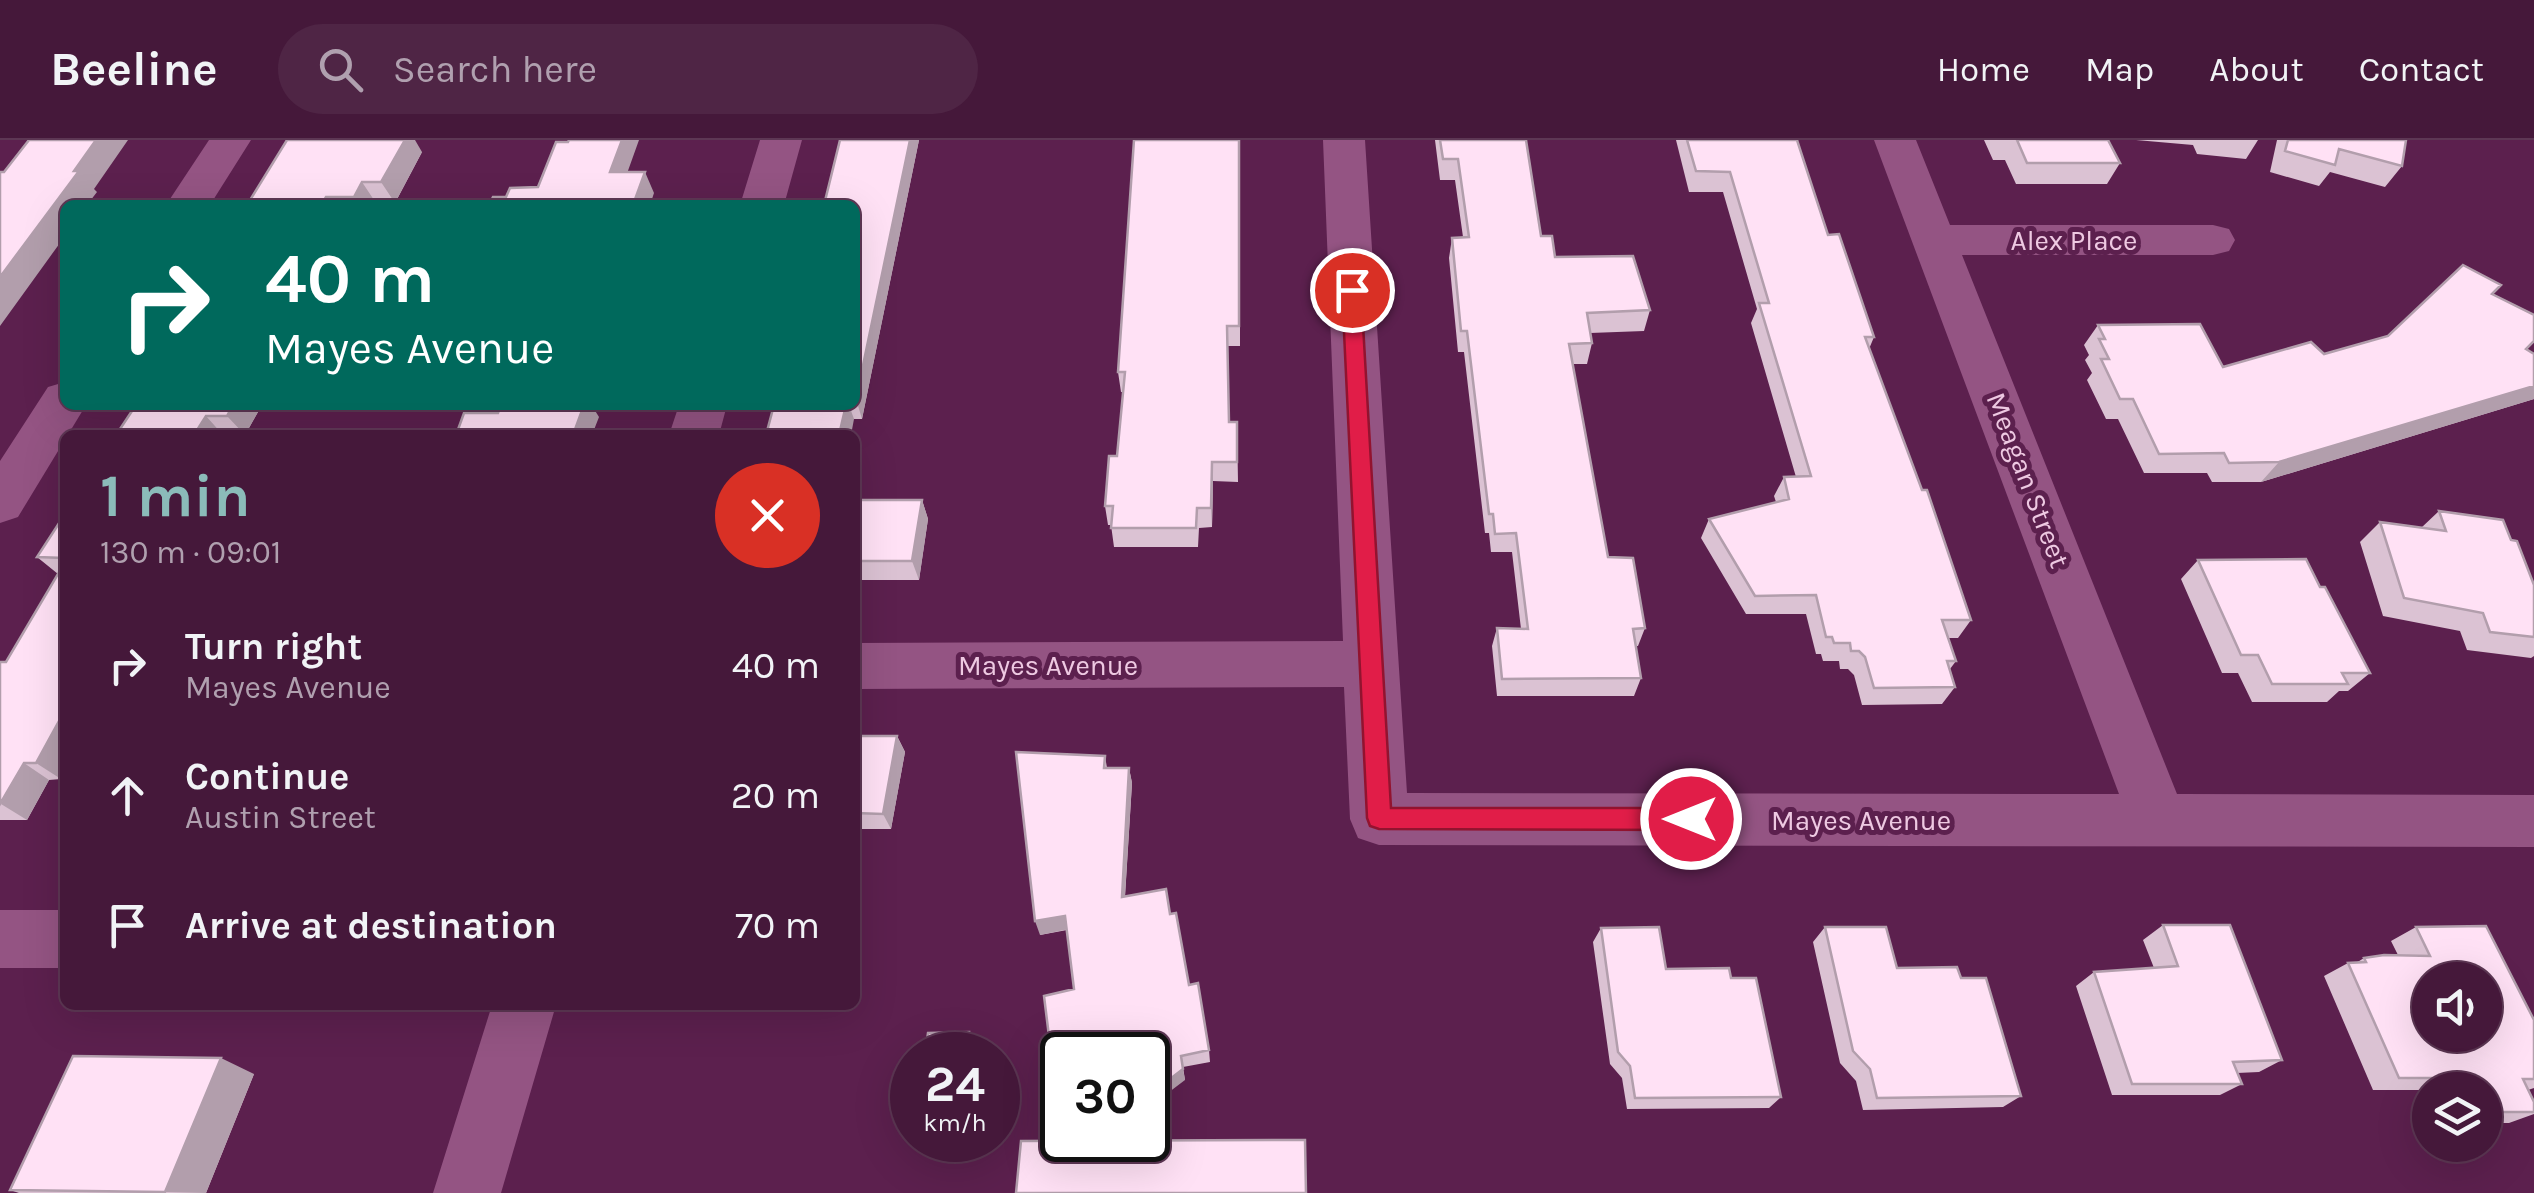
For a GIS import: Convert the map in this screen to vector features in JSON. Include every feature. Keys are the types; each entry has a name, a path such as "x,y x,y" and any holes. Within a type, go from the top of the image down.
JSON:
{"street":[{"path":"191,200 230,140"},
{"path":"763,200 781,140"},
{"path":"1344,140 1371,664"},
{"name":"Meagan Street","path":"1894,140 2158,820"},
{"name":"Alex Place","path":"1936,240 2213,240"},
{"path":"0,503 60,408"},
{"name":"Mayes Avenue","path":"860,666 1371,664 1379,818 2534,821"},
{"path":"0,939 60,939"},
{"path":"467,1193 522,1010"}],"building":[{"path":"29,140 96,140 74,171 79,171 0,277 0,172"},
{"path":"287,140 405,140 381,182 362,182 354,197 250,200"},
{"path":"622,140 610,172 645,172 635,200 492,200 506,197 510,188 538,187 556,142"},
{"path":"840,140 910,140 860,380 860,200 825,200"},
{"path":"1134,140 1239,140 1239,326 1227,326 1229,422 1237,422 1237,462 1212,462 1211,508 1197,508 1196,528 1111,528 1113,506 1105,506 1109,456 1117,456 1125,372 1118,372"},
{"path":"1440,140 1526,140 1541,236 1552,236 1555,257 1633,256 1650,310 1587,313 1592,343 1569,344 1608,557 1633,558 1645,628 1633,629 1641,678 1502,679 1497,628 1528,629 1516,533 1495,534 1493,514 1489,514 1467,331 1461,331 1452,238 1469,237 1458,159 1443,159"},
{"path":"1687,140 1797,140 1828,235 1839,234 1874,337 1865,337 1922,490 1927,490 1971,620 1942,620 1956,661 1947,661 1955,687 1874,688 1865,657 1859,651 1851,651 1850,643 1834,643 1832,637 1826,637 1816,595 1755,596 1709,519 1789,499 1784,477 1811,476 1759,303 1769,303 1730,172 1696,171"},
{"path":"2017,140 2108,140 2120,163 2027,163"},
{"path":"2288,140 2406,140 2402,166 2339,149 2335,165 2285,151"},
{"path":"2463,265 2501,285 2492,294 2534,315 2534,341 2526,349 2534,354 2534,386 2279,462 2229,463 2224,453 2159,454 2133,399 2120,399 2101,359 2109,359 2099,339 2105,339 2098,325 2200,324 2223,367 2311,342 2324,354 2388,336"},
{"path":"133,410 230,410 227,416 206,416 197,430 119,430"},
{"path":"582,410 575,430 458,430 464,413"},
{"path":"773,410 845,410 840,430 767,430"},
{"path":"860,500 922,500 912,561 860,561"},
{"path":"2439,511 2503,520 2511,540 2517,541 2534,585 2534,637 2490,632 2483,613 2404,598 2380,522 2446,531"},
{"path":"60,522 60,558 37,557"},
{"path":"2306,559 2370,673 2342,673 2348,684 2272,684 2258,655 2241,655 2198,560"},
{"path":"60,570 60,719 36,763 24,763 0,804 0,662 6,662"},
{"path":"860,736 897,736 883,814 860,813"},
{"path":"1016,752 1105,756 1104,768 1129,768 1122,897 1166,889 1170,914 1176,913 1189,985 1198,983 1209,1050 1181,1056 1183,1069 1170,1079 1170,1032 1048,1032 1044,996 1074,989 1065,916 1035,921"},
{"path":"2163,925 2230,925 2282,1060 2233,1062 2242,1084 2132,1084 2094,972 2178,966"},
{"path":"2486,926 2534,1020 2534,1079 2523,1079 2534,1102 2534,1112 2502,1112 2502,1072 2412,1072 2412,1078 2399,1078 2348,963 2384,955 2430,956 2416,927"},
{"path":"1659,927 1666,969 1729,968 1731,978 1756,978 1781,1097 1635,1098 1630,1066 1618,1052 1601,928"},
{"path":"1825,927 1886,927 1897,968 1957,967 1961,978 1986,978 2021,1096 1877,1098 1870,1069 1853,1051"},
{"path":"73,1056 221,1058 165,1192 10,1190"},
{"path":"1170,1140 1305,1140 1306,1193 1016,1193 1021,1141 1040,1141 1040,1162 1170,1162"}],"route":[{"path":"1352,290 1379,818 1691,819"}]}
